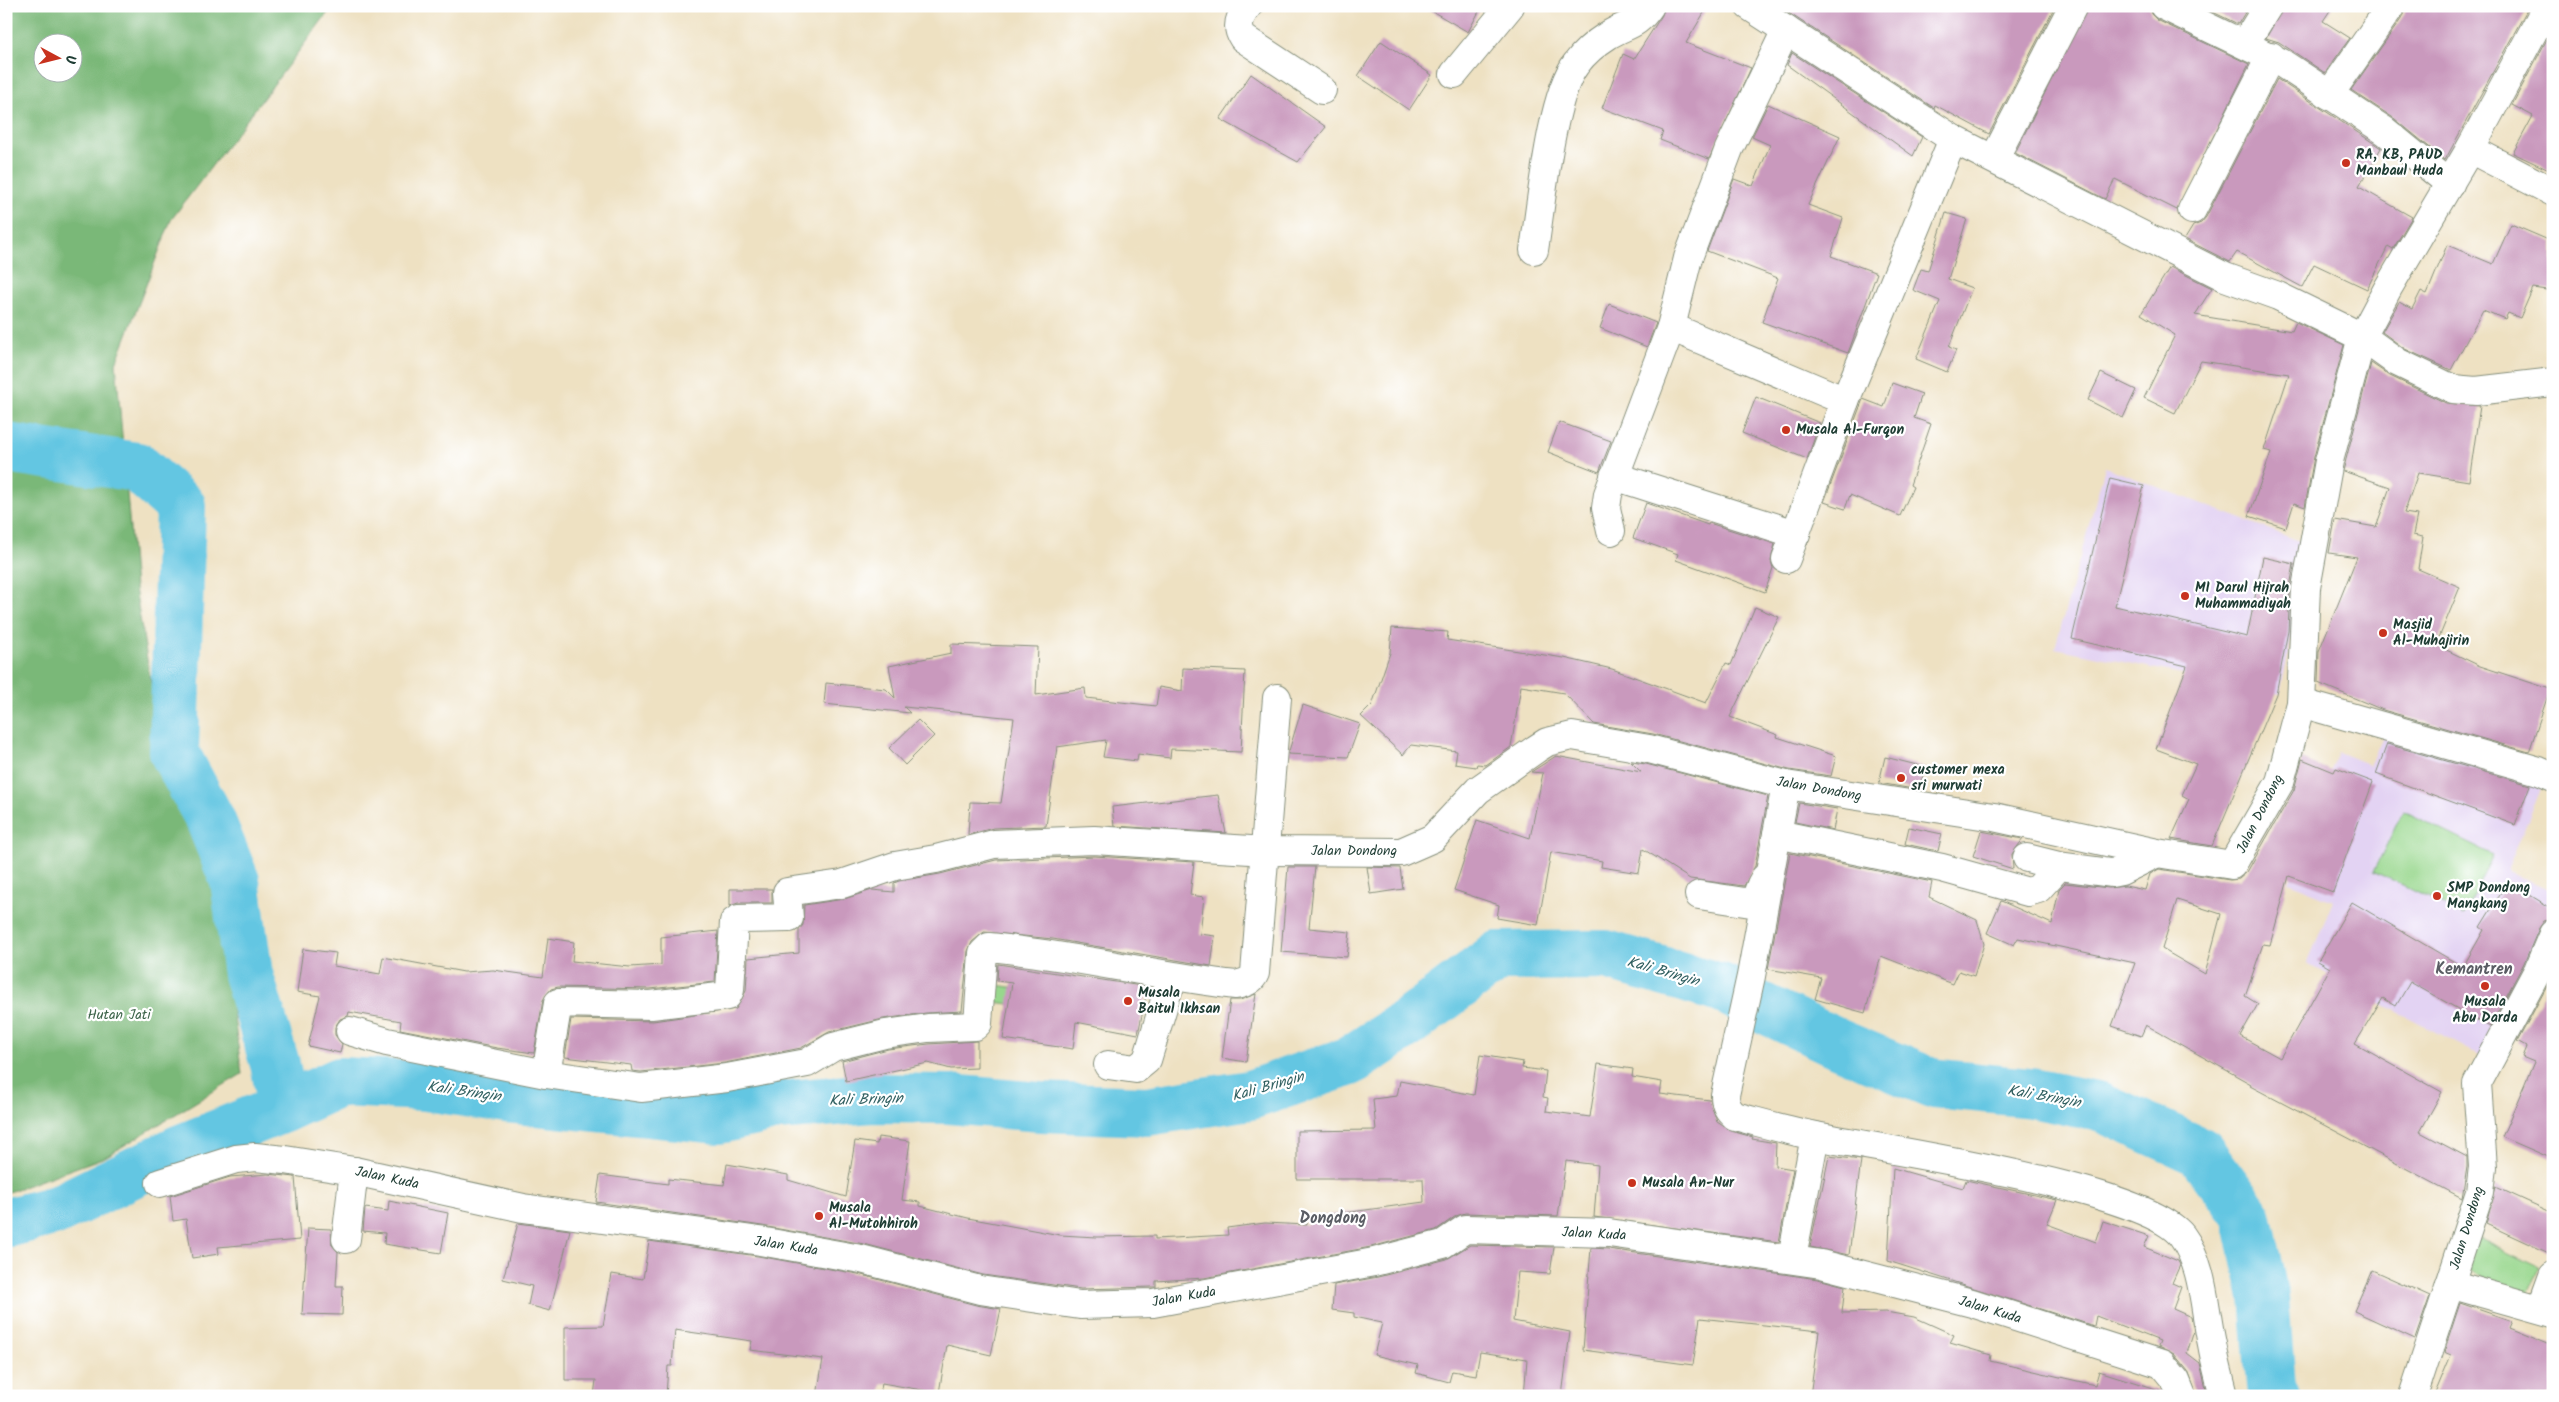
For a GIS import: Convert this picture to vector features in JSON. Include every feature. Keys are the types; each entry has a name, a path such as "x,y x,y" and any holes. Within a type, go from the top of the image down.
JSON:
{"street":[{"path":"1248,6 1239,21 1238,27 1243,38 1322,90"},
{"path":"1454,74 1510,6"},
{"path":"1534,250 1556,118 1575,65 1608,35 1636,23 1650,6"},
{"path":"1749,6 1953,139 2225,277 2278,296 2362,337 2397,362 2453,389 2476,391 2553,382"},
{"path":"1994,159 2073,6"},
{"path":"2164,6 2271,56 2385,131 2450,184"},
{"path":"2245,43 2268,6"},
{"path":"2329,95 2391,6"},
{"path":"2547,6 2470,149 2388,288 2362,337 2329,461 2306,588 2301,703 2539,771 2553,777"},
{"path":"1611,532 1606,508 1614,476 1671,327 1688,258 1729,149 1786,30"},
{"path":"2192,210 2271,56"},
{"path":"1786,558 1845,401 1953,139"},
{"path":"2470,149 2553,192"},
{"path":"1671,327 1845,401"},
{"path":"1614,476 1796,534"},
{"path":"350,1031 387,1042 546,1074 641,1088 728,1078 807,1063 833,1047 885,1034 928,1028 972,1027 978,1023 983,953 989,947 1118,965 1172,977 1236,985 1244,984 1255,973 1277,698"},
{"name":"Jalan Dondong","path":"546,1074 558,1004 651,1005 727,996 730,990 734,922 738,919 789,918 787,892 842,884 895,866 936,859 994,844 1094,840 1266,851 1401,852 1421,845 1433,838 1478,790 1536,749 1560,738 1572,736 1649,750 1786,785 1994,817 2157,853 2232,865 2245,847 2280,782 2301,703"},
{"path":"1786,785 1751,976 1725,1095 1725,1104 1729,1111 1735,1116 1815,1136 1920,1154 2049,1182 2120,1202 2170,1224 2180,1234 2194,1259 2224,1396"},
{"path":"1777,834 1942,868 2028,892 2038,889 2059,866"},
{"path":"2027,858 2059,866 2111,873 2157,853"},
{"path":"1699,895 1751,903 1755,900 1763,878 1770,874"},
{"name":"Jalan Dondong","path":"2547,1311 2450,1284 2480,1192 2483,1167 2477,1084 2538,970 2553,934"},
{"path":"1108,1064 1136,1069 1147,1060 1172,977"},
{"path":"1792,1258 1815,1136"},
{"name":"Jalan Kuda","path":"160,1183 236,1159 255,1157 354,1171 523,1208 760,1241 852,1257 980,1290 1080,1305 1152,1303 1374,1262 1443,1244 1465,1230 1609,1233 1792,1258 1972,1303 2162,1364 2176,1381 2182,1396"},
{"path":"346,1239 354,1171"},
{"path":"2547,1311 2553,1276"},
{"path":"2413,1396 2450,1284"}],"shaded area":[{"name":"MI Darul Hijrah Muhammadiyah","path":"2105,467 2310,545 2280,694 2055,648"},
{"name":"SMP Dondong Mangkang","path":"2388,725 2543,784 2507,871 2553,891 2553,923 2494,1063 2307,964 2333,901 2289,883 2338,752 2370,765"}],"green space":[{"name":"Hutan Jati","path":"6,6 333,6 171,220 116,363 135,588 168,783 217,898 242,1074 105,1157 6,1193"},
{"path":"2403,811 2493,855 2464,915 2374,871"},
{"path":"983,983 1078,997 1075,1013 980,1000"},
{"path":"2473,1236 2540,1268 2526,1298 2460,1265"}],"building":[{"path":"1423,6 1482,6 1468,32"},
{"path":"1665,6 1708,6 1686,43 1751,68 1709,159 1660,140 1663,131 1602,108 1623,54 1634,59 1662,15"},
{"path":"1778,6 2055,6 1989,134 1935,105 1934,108"},
{"path":"2088,6 2149,6 2151,14 2157,20 2249,64 2177,210 2115,179 2105,199 2015,153"},
{"path":"2200,6 2249,6 2238,24"},
{"path":"2284,6 2333,6 2323,21 2350,38 2325,73 2279,42 2266,38"},
{"path":"2406,6 2529,6 2445,160 2395,119 2351,90 2404,15"},
{"path":"2553,28 2553,172 2513,153 2533,116 2512,105"},
{"path":"1381,41 1432,75 1409,110 1358,76"},
{"path":"1792,53 1922,137 1913,156 1787,65"},
{"path":"1251,74 1326,127 1298,162 1220,119"},
{"path":"2277,79 2381,148 2359,187 2412,217 2393,249 2388,246 2367,289 2314,264 2302,287 2237,252 2230,262 2185,239 2193,226 2201,223 2206,217"},
{"path":"1768,104 1840,136 1808,205 1843,218 1831,256 1877,273 1848,353 1762,322 1778,278 1707,251 1734,179 1753,186 1770,145 1752,137"},
{"path":"1946,213 1967,219 1948,279 1972,288 1949,347 1956,350 1947,372 1916,359 1940,301 1913,290 1921,269 1928,271"},
{"path":"2511,224 2553,242 2553,291 2533,288 2520,318 2508,313 2505,319 2483,310 2451,370 2405,349 2382,332 2399,302 2412,309 2421,291 2427,294 2447,245 2493,264"},
{"path":"2170,267 2212,288 2195,315 2292,331 2296,322 2344,345 2314,457 2305,507 2294,503 2286,528 2249,516 2271,452 2264,450 2289,374 2201,361 2175,413 2144,398 2175,335 2141,314"},
{"path":"1609,304 1656,323 1647,347 1600,328"},
{"path":"2371,363 2390,376 2446,403 2480,406 2469,481 2418,473 2404,513 2417,515 2413,535 2423,537 2418,569 2460,587 2436,645 2480,666 2550,689 2529,752 2383,710 2318,683 2319,651 2357,557 2329,553 2335,520 2376,527 2390,487 2343,471"},
{"path":"2101,373 2136,390 2123,418 2088,400"},
{"path":"1892,383 1922,394 1914,418 1931,424 1910,485 1913,487 1900,516 1850,495 1845,509 1824,502 1863,399 1884,407"},
{"name":"Musala Al-Furqon","path":"1756,397 1820,423 1807,459 1742,433"},
{"path":"1559,422 1611,441 1599,472 1548,452"},
{"path":"2110,478 2144,486 2115,606 2247,637 2263,557 2294,564 2290,587 2288,631 2276,694 2212,846 2171,839 2189,799 2182,795 2196,764 2156,749 2187,666 2072,639"},
{"path":"1646,503 1708,525 1709,523 1775,544 1771,561 1773,568 1765,592 1676,560 1678,554 1633,538"},
{"path":"1755,607 1779,617 1730,717 1778,735 1777,737 1836,756 1831,776 1789,770 1653,734 1594,724 1564,693 1521,686 1511,747 1486,765 1477,764 1476,767 1455,764 1457,751 1411,745 1403,755 1361,716 1372,705 1390,653 1392,628 1448,632 1447,640 1564,658 1612,669 1706,703 1726,663 1731,665"},
{"path":"951,644 1038,647 1036,695 1085,688 1086,698 1156,706 1159,687 1182,691 1183,668 1245,671 1241,752 1171,749 1170,758 1138,754 1137,761 1103,757 1106,740 1057,747 1046,826 993,828 968,835 970,802 1001,803 1014,718 904,707 910,713 824,704 826,683 886,689 895,698 889,666 951,653"},
{"path":"1303,705 1360,724 1348,757 1288,754"},
{"path":"918,720 934,736 905,765 889,748"},
{"path":"2387,744 2530,785 2515,825 2376,774"},
{"path":"1556,756 1641,772 1631,762 1646,764 1768,796 1755,866 1744,886 1690,879 1643,849 1639,873 1601,867 1602,861 1551,852 1538,925 1497,918 1499,905 1454,890 1477,820 1530,838 1543,773 1531,772"},
{"name":"customer mexa sri murwati","path":"1885,757 1925,767 1919,790 1879,783"},
{"path":"2302,759 2334,772 2336,768 2373,782 2333,892 2289,876 2270,945 2263,944 2245,996 2258,1004 2240,1036 2280,1058 2330,968 2318,961 2352,902 2463,967 2484,930 2480,927 2508,882 2553,909 2553,919 2544,921 2539,928 2524,963 2490,1027 2410,982 2396,1006 2383,998 2355,1044 2442,1092 2420,1132 2467,1157 2462,1198 2250,1086 2251,1084 2146,1025 2141,1036 2112,1026 2135,963 2018,938 2014,945 1987,933 2001,901 2052,924 2059,889 2065,883 2109,888 2125,886 2145,890 2150,874 2159,869 2230,880 2239,879 2247,872 2294,790","holes":["2177,900 2221,914 2205,974 2162,949"]},
{"path":"1218,795 1226,833 1114,826 1112,807"},
{"path":"1799,803 1837,809 1833,830 1795,822"},
{"path":"1909,827 1942,834 1938,851 1905,844"},
{"path":"1981,831 2023,839 2012,854 2013,869 1973,856"},
{"path":"1790,853 1932,882 1929,897 1977,920 1984,944 1974,976 1959,971 1953,984 1881,956 1865,1013 1815,999 1821,978 1768,969"},
{"path":"1094,856 1194,862 1190,895 1204,897 1200,934 1215,936 1211,966 1053,939 984,932 972,942 968,951 962,1011 926,1013 883,1019 829,1032 801,1048 725,1063 641,1072 632,1071 631,1065 565,1057 571,1019 653,1021 736,1009 746,991 748,958 799,953 799,930 803,925 804,905 844,899 872,890 894,892 894,883 899,881 940,874 996,860"},
{"path":"1288,867 1315,867 1309,928 1350,932 1347,957 1281,952"},
{"path":"1367,867 1400,868 1403,889 1371,894"},
{"path":"730,889 772,889 772,903 738,903 730,906"},
{"path":"718,931 715,982 650,989 558,987 551,989 543,1000 534,1053 497,1048 400,1029 401,1021 349,1012 348,1016 340,1019 335,1027 335,1035 342,1044 340,1053 308,1046 320,996 297,992 303,949 336,953 334,966 380,974 383,957 464,972 493,970 543,977 548,938 574,942 572,961 630,967 661,965 661,937"},
{"path":"998,964 1148,987 1138,1034 1076,1022 1073,1049 1003,1039 1012,983 997,981"},
{"path":"2553,975 2553,1159 2502,1137 2534,1062 2522,1057 2526,1047 2517,1042"},
{"path":"1256,994 1246,1062 1222,1058 1230,1000 1240,1000"},
{"path":"977,1041 977,1068 951,1069 928,1063 846,1081 842,1061 888,1049"},
{"path":"1480,1055 1523,1062 1522,1068 1546,1071 1543,1097 1548,1098 1546,1111 1590,1117 1598,1064 1633,1069 1632,1077 1662,1082 1660,1094 1710,1100 1717,1122 1731,1131 1753,1137 1752,1139 1776,1143 1775,1166 1793,1169 1779,1242 1594,1217 1598,1165 1566,1161 1558,1216 1465,1213 1456,1216 1436,1230 1371,1247 1204,1278 1156,1281 1156,1287 1081,1289 983,1275 864,1244 762,1226 596,1202 600,1175 668,1184 668,1179 724,1185 727,1164 788,1175 788,1180 846,1197 855,1141 877,1144 878,1137 910,1141 902,1200 920,1202 920,1206 968,1218 1060,1235 1097,1237 1155,1236 1155,1239 1228,1235 1227,1228 1265,1223 1307,1225 1307,1218 1424,1202 1423,1179 1297,1179 1297,1131 1376,1130 1373,1099 1397,1096 1400,1081 1474,1095"},
{"path":"1829,1156 1861,1160 1849,1255 1810,1247"},
{"path":"1893,1168 1963,1188 1966,1180 2057,1200 2047,1224 2096,1242 2103,1221 2149,1236 2144,1247 2178,1261 2180,1265 2172,1283 2181,1287 2173,1309 2191,1317 2194,1331 2187,1353 2200,1363 2207,1393 2197,1396 2188,1371 2174,1354 2158,1346 2160,1341 2096,1316 2094,1326 1888,1261"},
{"path":"268,1174 295,1177 300,1240 218,1247 219,1254 192,1258 186,1219 173,1221 170,1196 230,1177"},
{"path":"2496,1187 2553,1213 2553,1255 2486,1224"},
{"path":"389,1201 448,1213 441,1253 384,1244 385,1233 363,1231 365,1208 388,1211"},
{"path":"518,1223 570,1230 550,1311 528,1305 532,1286 503,1279"},
{"path":"308,1228 331,1229 332,1245 338,1252 336,1286 343,1286 342,1315 302,1314"},
{"path":"649,1241 758,1256 858,1274 976,1305 1001,1309 991,1355 947,1345 939,1393 882,1383 880,1396 817,1396 823,1359 750,1350 752,1341 675,1330 672,1366 668,1366 666,1396 594,1396 596,1380 565,1380 565,1327 603,1326 612,1274 643,1279"},
{"path":"1470,1245 1554,1247 1550,1274 1518,1272 1513,1321 1570,1332 1562,1396 1524,1396 1527,1359 1480,1352 1476,1375 1452,1371 1449,1382 1416,1373 1418,1365 1374,1355 1382,1323 1354,1317 1354,1313 1332,1310 1334,1285 1378,1277 1447,1259"},
{"path":"1591,1248 1818,1279 1845,1286 1842,1313 1886,1312 1914,1317 1954,1335 1950,1343 1991,1355 1990,1361 2095,1385 2099,1371 2162,1391 2162,1396 1810,1396 1819,1331 1700,1318 1693,1365 1583,1350"},
{"path":"2372,1270 2430,1296 2415,1339 2354,1311"},
{"path":"2460,1303 2512,1321 2509,1328 2553,1346 2553,1396 2434,1396 2451,1355 2444,1352"}],"waterway":[{"path":"6,448 137,467 181,506 174,752 210,819 235,881 248,974 275,1064 283,1108"},
{"name":"Kali Bringin","path":"6,1223 57,1210 179,1150 283,1108 340,1082 425,1086 506,1098 720,1119 777,1106 872,1098 949,1099 1040,1107 1147,1111 1250,1095 1350,1061 1408,1023 1498,956 1606,955 1721,988 1839,1044 1932,1083 2031,1093 2101,1107 2200,1152 2246,1214 2264,1297 2271,1386 2275,1396"}],"place":[{"name":"RA, KB, PAUD Manbaul Huda","path":"2346,163"},
{"name":"Musala Al-Furqon","path":"1786,430"},
{"name":"MI Darul Hijrah Muhammadiyah","path":"2185,596"},
{"name":"Masjid Al-Muhajirin","path":"2383,633"},
{"name":"customer mexa sri murwati","path":"1901,778"},
{"name":"SMP Dondong Mangkang","path":"2437,896"},
{"name":"Musala Abu Darda","path":"2485,986"},
{"name":"Musala Baitul Ikhsan","path":"1128,1001"},
{"name":"Musala An-Nur","path":"1632,1183"},
{"name":"Musala Al-Mutohhiroh","path":"819,1216"}],"district":[{"name":"Kemantren","path":"2474,969"},
{"name":"Dongdong","path":"1333,1218"}]}
